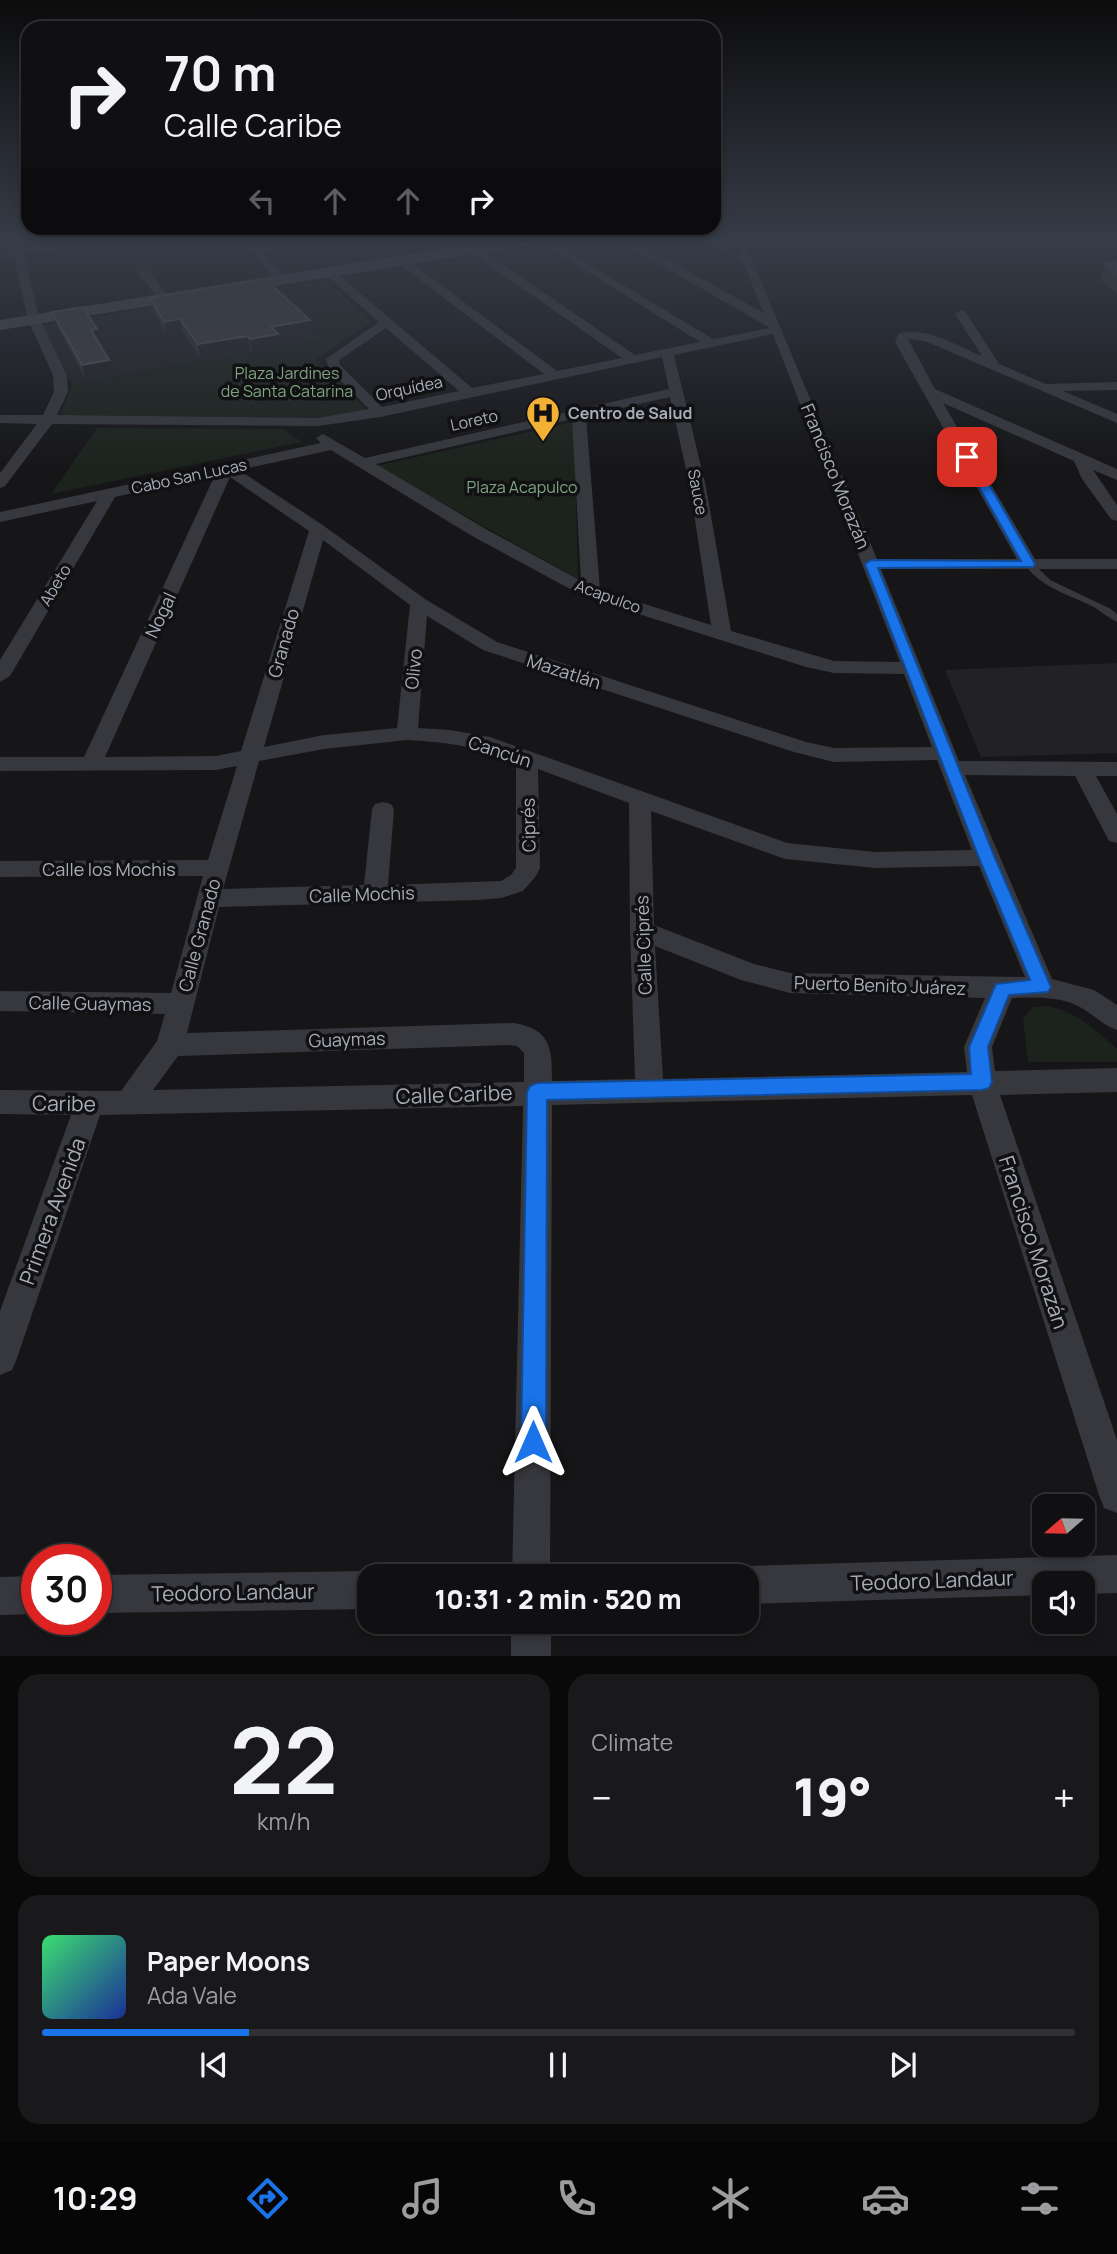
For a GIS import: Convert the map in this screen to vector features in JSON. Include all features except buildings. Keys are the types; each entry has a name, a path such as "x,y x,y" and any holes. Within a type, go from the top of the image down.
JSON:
{"street":[{"path":"0,483 48,419 58,403 62,384 33,315"},
{"path":"0,325 63,315"},
{"path":"377,315 470,394"},
{"path":"474,315 555,376"},
{"path":"569,315 634,360"},
{"path":"665,315 712,344"},
{"path":"755,315 776,327"},
{"name":"Francisco Morazán","path":"771,315 987,858 1042,987"},
{"path":"962,315 995,368"},
{"path":"380,413 334,366 332,359 385,323"},
{"name":"Orquídea","path":"0,419 318,422 380,413 712,344 776,327"},
{"path":"1029,564 901,342 902,337 908,335 928,338 1117,419"},
{"name":"Sauce","path":"667,353 698,487 722,633"},
{"path":"1040,387 1117,386"},
{"name":"Loreto","path":"361,463 675,392"},
{"path":"930,392 1117,475"},
{"path":"579,415 591,593"},
{"path":"295,421 334,445"},
{"name":"Acapulco","path":"334,445 478,532 591,593 806,661 834,667 911,668"},
{"name":"Cabo San Lucas","path":"0,517 334,445"},
{"path":"1079,457 1090,479 1117,516"},
{"name":"Mazatlán","path":"226,468 318,529 419,603 490,646 511,654 801,747 834,755 1117,769"},
{"name":"Nogal","path":"92,762 226,468"},
{"name":"Abeto","path":"0,676 109,494"},
{"name":"Granado","path":"251,757 318,529"},
{"path":"871,564 1117,564"},
{"name":"Olivo","path":"407,734 419,603"},
{"name":"Cancún","path":"0,764 216,763 324,742 407,734 450,736 483,742 785,851 875,860 987,858"},
{"name":"Calle Granado","path":"128,1103 170,1045 217,868 251,757"},
{"name":"Ciprés","path":"514,886 524,880 528,868 527,759"},
{"path":"1082,769 1117,835"},
{"name":"Calle Ciprés","path":"640,800 642,930 650,1090"},
{"path":"375,894 383,809"},
{"name":"Calle los Mochis","path":"0,869 217,868"},
{"name":"Calle Mochis","path":"209,898 477,891 514,886"},
{"name":"Puerto Benito Juárez","path":"642,930 750,973 790,983 1002,989 1042,987"},
{"path":"1042,987 1085,997 1117,1019"},
{"name":"Francisco Morazán","path":"1002,989 978,1047 982,1082 1117,1495"},
{"name":"Calle Guaymas","path":"0,1002 180,1004"},
{"name":"Guaymas","path":"170,1045 525,1035 538,1051 537,1092"},
{"name":"Calle Caribe","path":"128,1103 1117,1080"},
{"path":"531,1564 537,1092"},
{"name":"Caribe","path":"0,1102 128,1103"},
{"name":"Primera Avenida","path":"0,1358 90,1103"},
{"name":"Teodoro Landaur","path":"759,1585 1117,1574"},
{"name":"Teodoro Landaur","path":"112,1594 357,1590"},
{"path":"0,1595 21,1595"},
{"path":"531,1634 531,1656"}],"lane":[{"path":"1029,564 1035,575 1088,601 1117,620"}],"shaded area":[{"path":"103,315 301,315 324,339 72,385 42,325"},
{"path":"1117,663 1117,753 981,757 945,670"}],"green space":[{"name":"Plaza Jardines de Santa Catarina","path":"301,315 364,315 371,322 316,359 369,412 320,418 60,415 72,385 323,339"},
{"name":"Plaza Acapulco","path":"574,422 578,579 376,466"},
{"path":"97,428 283,429 302,442 51,494"},
{"path":"1047,1006 1068,1012 1093,1028 1117,1049 1117,1062 1028,1062 1023,1018 1033,1007"}],"place":[{"name":"Centro de Salud","path":"543,443"}],"route":[{"path":"533,1442 537,1092 982,1082 978,1047 1002,989 1042,987 987,858 871,564 1029,564 967,457"}]}
